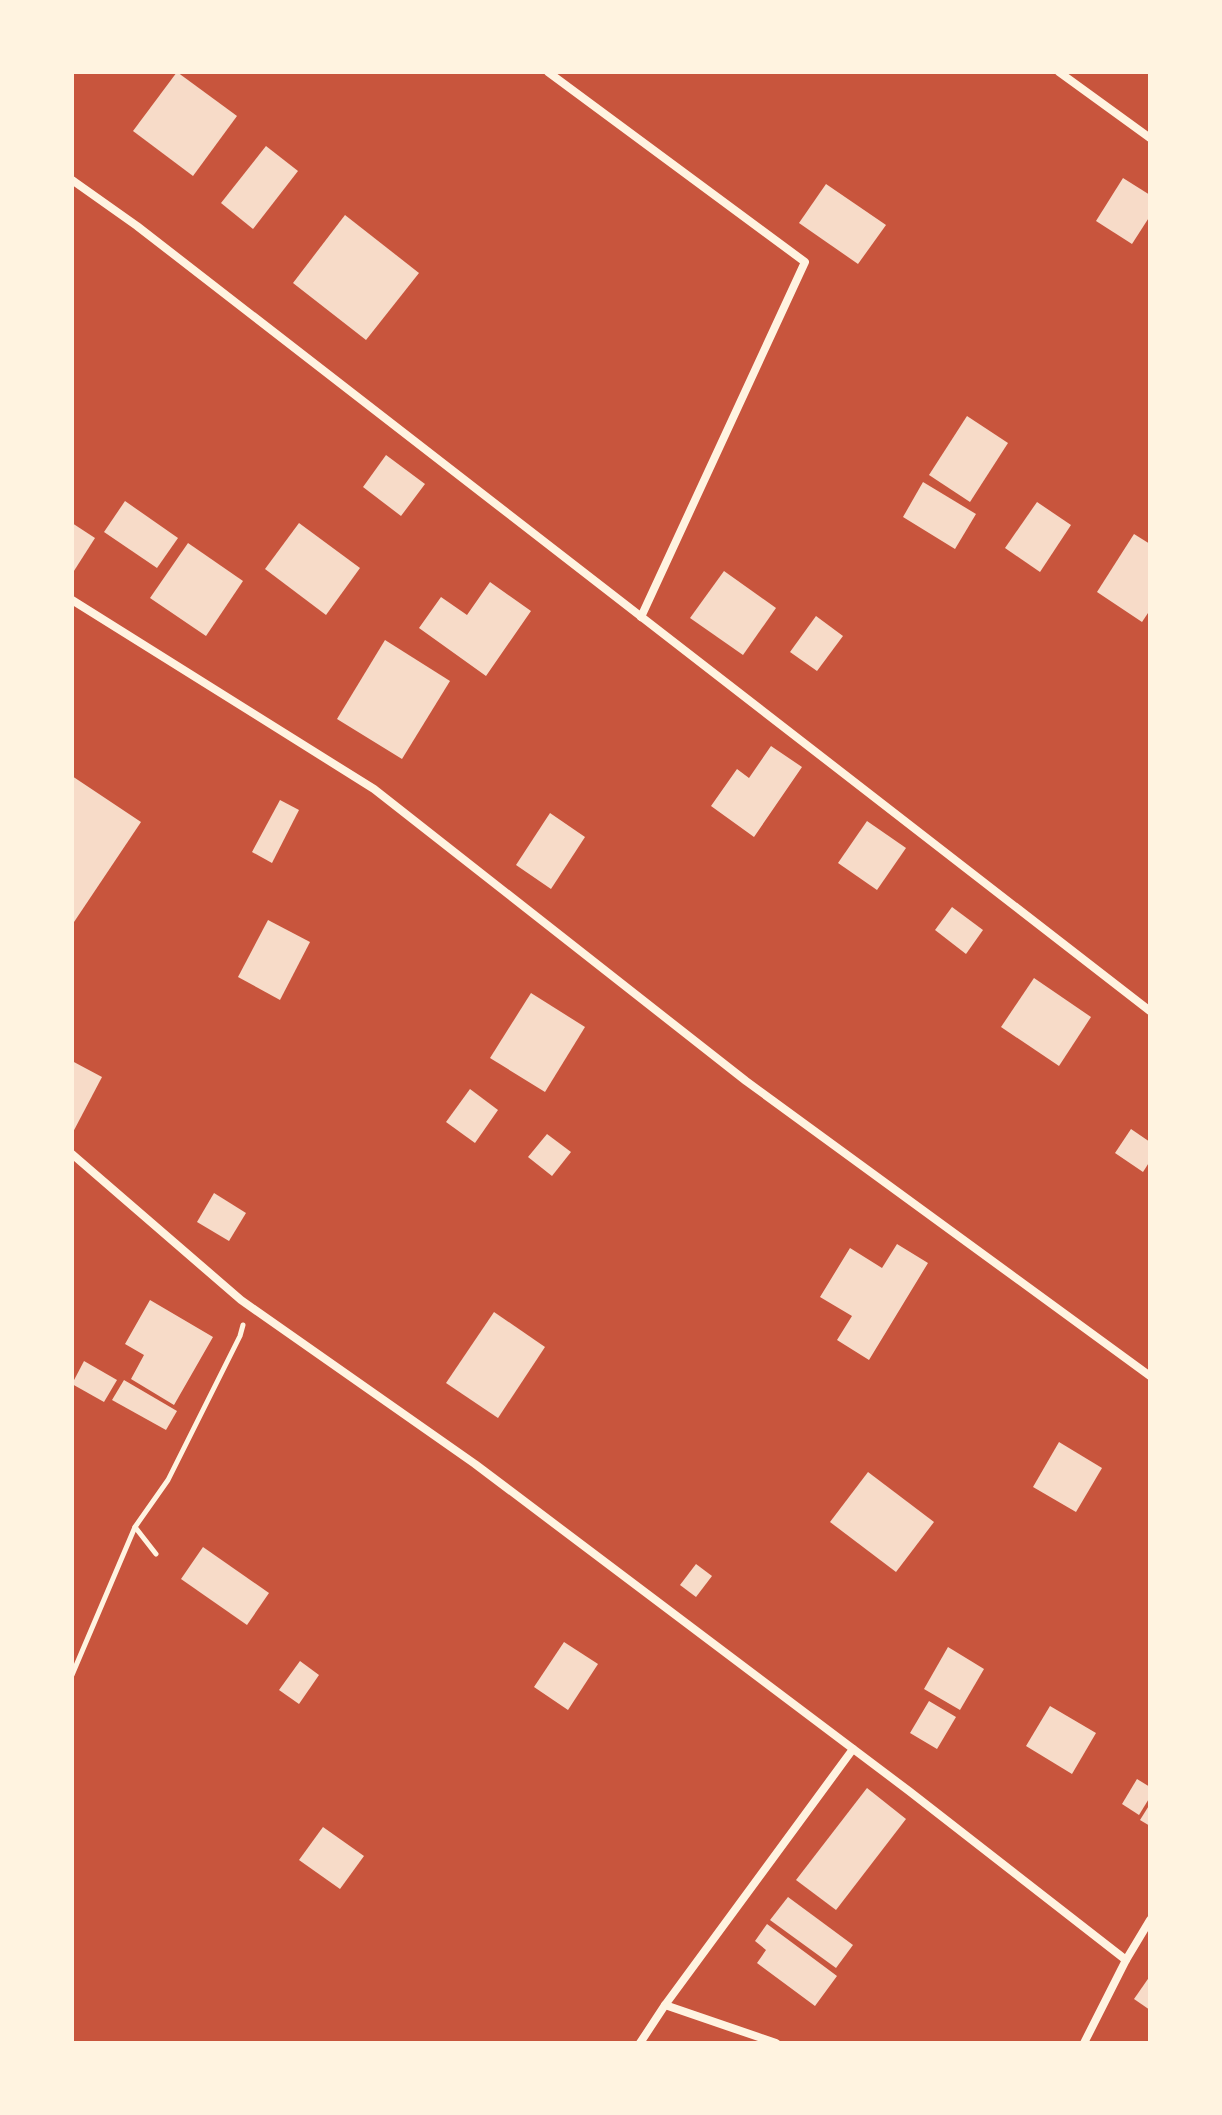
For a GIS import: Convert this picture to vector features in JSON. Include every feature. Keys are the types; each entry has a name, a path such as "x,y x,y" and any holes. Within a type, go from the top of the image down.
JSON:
{"street":[{"path":"548,72 805,262 641,617"},
{"path":"1059,72 1150,138"},
{"path":"72,180 137,226 1150,1011"},
{"path":"72,600 374,789 746,1081 1150,1376"},
{"path":"72,1154 241,1300 475,1464 1126,1960"},
{"path":"640,2043 853,1749"},
{"path":"1084,2043 1150,1920"},
{"path":"665,2005 776,2043"}],"path":[{"path":"72,1675 135,1527 168,1480 240,1336 243,1326 241,1300"},
{"path":"135,1527 156,1554"}],"building":[{"path":"177,72 237,116 193,176 133,131"},
{"path":"266,146 298,171 253,229 221,203"},
{"path":"1123,178 1150,195 1150,216 1132,244 1096,221"},
{"path":"826,184 886,225 858,264 799,223"},
{"path":"345,215 419,273 366,340 293,283"},
{"path":"967,416 1008,443 970,502 929,475"},
{"path":"386,455 425,484 401,516 363,487"},
{"path":"923,482 976,514 955,549 903,517"},
{"path":"125,501 178,538 157,568 104,532"},
{"path":"1037,502 1071,525 1040,572 1005,548"},
{"path":"72,523 95,538 72,574"},
{"path":"299,523 360,568 326,615 265,569"},
{"path":"1134,534 1150,544 1150,610 1142,622 1097,592"},
{"path":"188,543 243,581 206,636 150,598"},
{"path":"724,571 776,608 743,655 690,618"},
{"path":"490,582 531,611 486,676 419,628 441,597 467,615"},
{"path":"816,616 843,636 817,671 790,652"},
{"path":"385,640 450,681 402,759 337,719"},
{"path":"771,746 802,767 754,837 711,806 737,769 749,778"},
{"path":"72,776 141,822 72,925"},
{"path":"280,800 299,810 272,863 252,852"},
{"path":"550,813 585,837 551,889 516,865"},
{"path":"867,821 906,848 877,890 838,863"},
{"path":"952,907 983,930 966,954 935,930"},
{"path":"268,920 310,942 280,1000 238,977"},
{"path":"1034,978 1091,1017 1059,1066 1001,1027"},
{"path":"531,993 585,1027 545,1092 490,1058"},
{"path":"72,1061 102,1077 72,1134"},
{"path":"470,1089 498,1110 475,1143 446,1122"},
{"path":"1131,1129 1150,1142 1150,1161 1143,1172 1115,1153"},
{"path":"547,1134 571,1152 552,1176 528,1157"},
{"path":"214,1193 246,1213 229,1241 197,1222"},
{"path":"897,1244 928,1263 869,1360 837,1340 852,1316 820,1297 850,1248 882,1268"},
{"path":"150,1300 213,1337 174,1405 131,1379 144,1355 125,1344"},
{"path":"494,1312 545,1347 498,1418 446,1383"},
{"path":"84,1361 117,1380 104,1402 72,1384"},
{"path":"124,1380 177,1411 166,1430 112,1400"},
{"path":"1059,1442 1102,1468 1076,1512 1033,1487"},
{"path":"868,1472 934,1522 896,1572 830,1522"},
{"path":"203,1547 269,1593 247,1625 181,1579"},
{"path":"696,1564 712,1576 696,1597 680,1585"},
{"path":"564,1642 598,1664 568,1710 534,1687"},
{"path":"948,1647 984,1669 960,1710 924,1689"},
{"path":"300,1661 319,1675 299,1704 279,1690"},
{"path":"929,1701 956,1717 937,1749 910,1733"},
{"path":"1050,1706 1096,1733 1072,1774 1026,1746"},
{"path":"1137,1779 1150,1787 1150,1797 1139,1815 1122,1804"},
{"path":"867,1788 906,1819 836,1910 796,1880"},
{"path":"1150,1804 1150,1826 1140,1820"},
{"path":"323,1827 364,1856 340,1889 299,1860"},
{"path":"788,1897 853,1945 836,1968 770,1920"},
{"path":"767,1924 837,1976 815,2006 757,1963 766,1950 755,1941"},
{"path":"1150,1976 1150,2010 1134,1999"}]}
